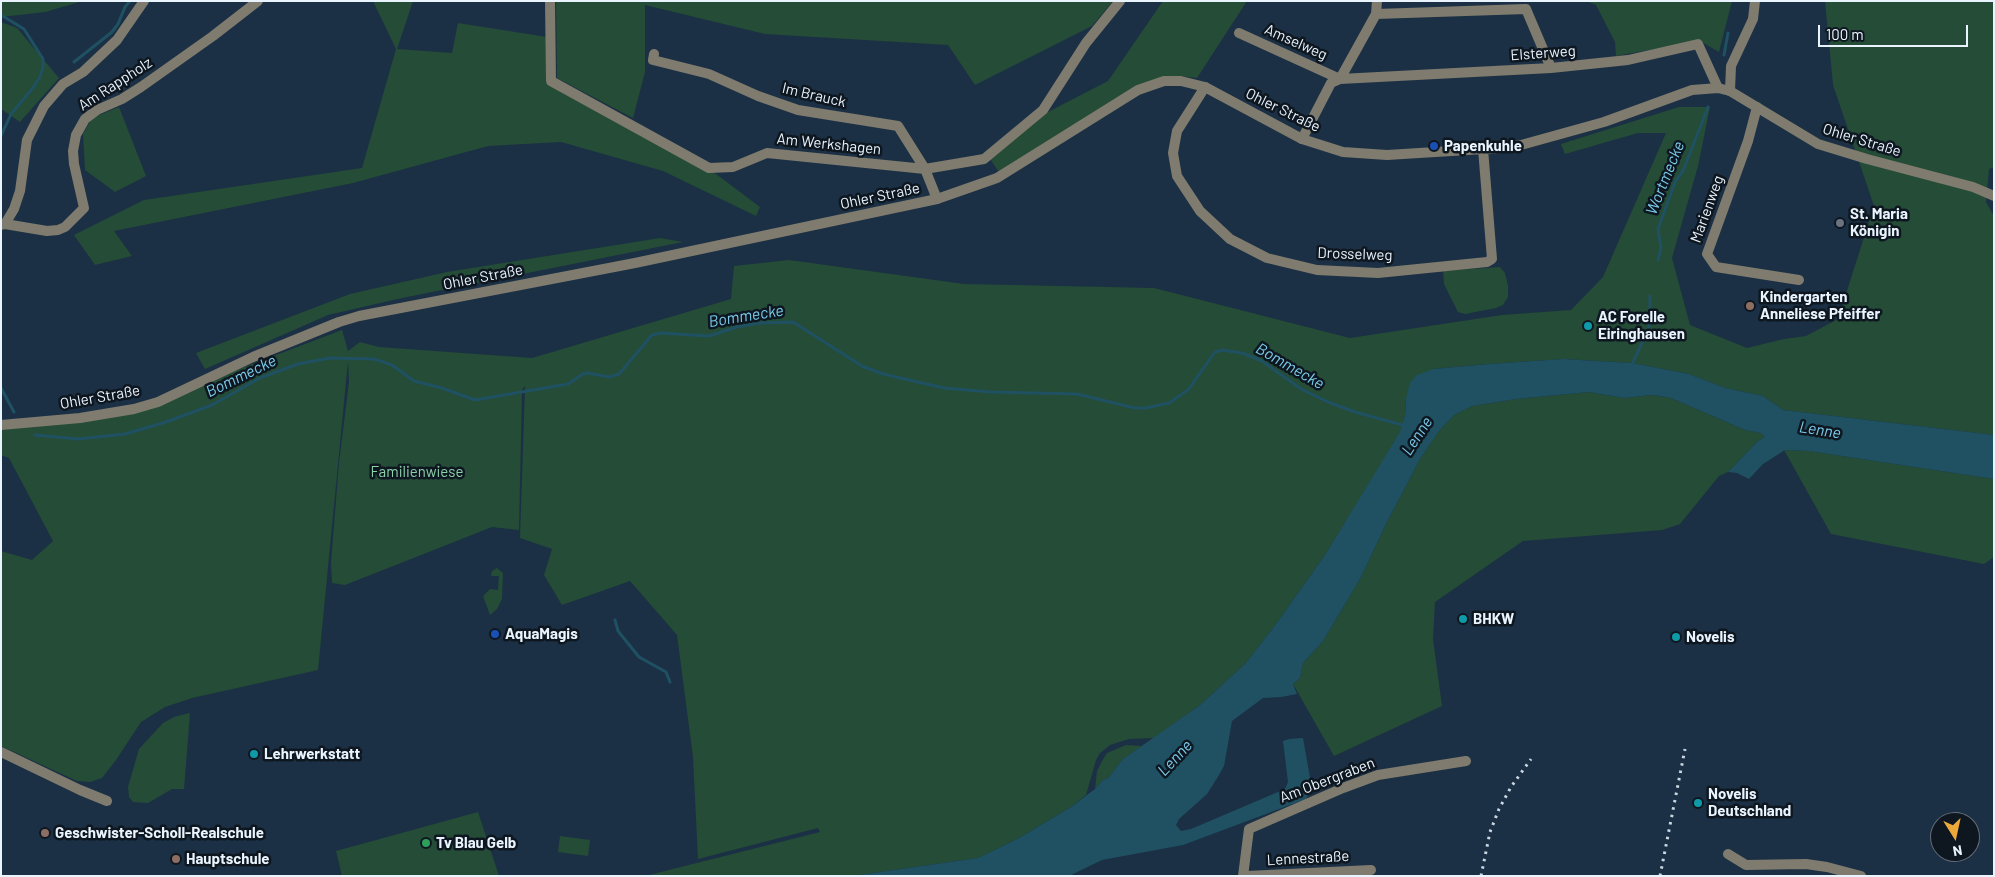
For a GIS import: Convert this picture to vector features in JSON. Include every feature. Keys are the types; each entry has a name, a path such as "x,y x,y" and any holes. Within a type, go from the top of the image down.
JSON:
{"street":[{"path":"3,225 14,209 20,191 27,140 44,106 63,84 83,72 117,40 144,1"},
{"name":"Am Rappholz","path":"3,225 46,231 58,230 65,226 84,208 74,164 74,151 76,135 85,119 97,110 122,99 142,86 258,1"},
{"name":"Am Werkshagen","path":"550,1 551,81 710,168 733,168 767,153 925,169 984,158 1043,110 1086,43 1120,1"},
{"name":"Amselweg","path":"1302,138 1330,83 1340,79 1376,14 1377,1"},
{"path":"1730,91 1731,66 1753,19 1755,1"},
{"path":"1376,14 1526,9 1552,68"},
{"name":"Amselweg","path":"1239,34 1340,79"},
{"name":"Elsterweg","path":"1340,79 1552,68 1628,60 1698,44 1718,88"},
{"name":"Im Brauck","path":"654,54 653,60 709,74 758,96 798,110 898,126 925,169 937,199"},
{"name":"Ohler Straße","path":"5,424 80,418 158,402 253,357 339,322 359,316 721,245 937,199 996,178 1138,90 1164,81 1181,81 1205,88 1302,138 1343,152 1387,155 1521,145 1563,135 1604,122 1692,90 1718,88 1730,91 1818,144 1973,187 1994,196"},
{"name":"Drosselweg","path":"1205,88 1177,131 1173,153 1177,176 1200,211 1230,239 1268,258 1317,270 1378,273 1487,262 1492,259 1483,149"},
{"name":"Marienweg","path":"1757,107 1748,140 1707,254 1716,267 1799,280"},
{"path":"1,752 107,801"},
{"name":"Am Obergraben","path":"1245,876 1249,828 1378,775 1466,761"},
{"path":"1728,854 1746,865 1806,864 1827,866 1861,876"},
{"name":"Lennestraße","path":"1245,876 1371,870"}],"green space":[{"path":"1,1 83,1 45,12 1,17"},
{"path":"373,1 413,1 397,49 452,53 458,23 547,37 546,81 550,85 712,171 760,207 756,216 663,171 561,142 488,146 353,183 114,231 132,256 95,265 74,235 144,200 362,168 396,49"},
{"path":"556,1 1113,1 1092,26 975,85 948,45 765,34 645,5 645,72 633,118 557,78"},
{"path":"1163,1 1247,1 1197,78 1180,76 1162,77 999,172 990,159 1046,113 1108,81"},
{"path":"1586,1 1732,1 1719,52 1700,41 1616,56 1615,42 1596,5"},
{"name":"Familienwiese","path":"1825,1 1994,1 1994,167 1989,169 1986,202 1994,216 1994,435 1783,410 1763,396 1725,388 1689,374 1632,363 1563,359 1433,369 1406,399 1405,416 1401,432 1325,555 1245,664 1200,705 1154,738 1129,739 1110,745 1100,753 1096,760 1086,795 1071,807 1019,838 978,858 852,876 645,876 820,832 818,828 698,859 693,757 677,635 630,581 562,605 544,575 552,549 520,538 525,386 522,390 519,530 492,527 345,585 332,583 331,562 339,463 349,382 348,361 318,670 192,698 165,707 141,722 102,778 90,782 77,781 1,746 1,551 32,560 53,541 9,458 1,455 1,431 9,424 134,409 342,330 348,351 360,342 379,347 532,358 731,299 734,266 789,260 964,284 1154,288 1350,338 1502,315 1571,310 1603,277 1666,133 1638,133 1565,154 1561,144 1679,107 1710,107 1698,166 1672,258 1690,325 1747,348 1806,336 1838,319 1874,206 1833,85"},
{"path":"1,22 17,28 59,78 20,122 1,109"},
{"path":"119,107 146,176 115,192 85,170 83,134 92,118"},
{"path":"660,238 683,242 402,298 328,315 205,369 196,353 350,294 447,272"},
{"path":"1500,267 1505,273 1508,286 1508,297 1503,305 1465,314 1458,312 1444,284 1443,271"},
{"path":"1589,392 1624,398 1652,395 1671,398 1745,430 1761,433 1766,437 1758,441 1728,472 1719,476 1680,524 1662,530 1523,541 1435,602 1433,639 1442,706 1334,756 1293,684 1300,678 1303,663 1323,641 1360,579 1420,459 1439,431 1454,415 1472,406 1516,399"},
{"path":"1784,450 1809,451 1994,479 1994,557 1984,564 1831,534"},
{"path":"497,568 503,573 502,599 497,609 490,615 483,596 490,589 498,590 499,576 491,576 492,571"},
{"path":"190,713 184,789 172,789 148,803 133,802 129,797 128,787 139,749 163,723 174,717"},
{"path":"1126,745 1142,746 1123,759 1108,778 1103,780 1095,789 1097,771 1107,753"},
{"name":"Tv Blau Gelb","path":"478,812 499,876 342,876 336,851"},
{"path":"560,836 590,840 588,856 558,852"}],"water":[{"name":"Lenne","path":"1563,359 1632,363 1689,374 1725,388 1763,396 1783,410 1994,435 1994,479 1809,451 1785,450 1763,464 1749,479 1737,473 1728,472 1758,441 1765,437 1761,433 1745,430 1671,398 1660,396 1624,398 1589,392 1516,399 1472,406 1454,415 1439,431 1420,459 1360,579 1323,641 1303,663 1300,678 1293,684 1297,694 1263,698 1232,721 1224,766 1207,794 1179,819 1176,825 1181,831 1191,829 1285,789 1288,782 1283,741 1289,739 1303,738 1312,789 1306,799 1183,845 1102,860 1069,876 852,876 978,858 1019,838 1071,807 1095,789 1103,780 1108,778 1123,759 1200,705 1245,664 1325,555 1400,432 1405,416 1406,399 1410,383 1417,375 1433,369"}],"waterway":[{"name":"Bommecke","path":"74,62 112,32 130,1"},
{"name":"Bommecke","path":"1,15 24,29 43,59 40,77 11,114 1,136"},
{"name":"Wortmecke","path":"1724,55 1728,33"},
{"name":"Wortmecke","path":"1658,260 1661,248 1658,229 1675,182 1683,171 1708,107"},
{"name":"Wortmecke","path":"1631,366 1647,333 1650,322 1650,296"},
{"name":"Bommecke","path":"35,435 78,439 125,434 166,422 212,405 260,378 298,364 330,358 374,359 392,365 414,381 442,388 475,400 568,384 583,374 588,373 609,377 619,374 652,335 661,333 709,336 737,327 759,323 793,322 862,366 883,374 944,388 991,392 1077,394 1135,408 1146,408 1169,403 1188,390 1215,352 1222,350 1242,353 1262,361 1301,389 1328,402 1355,412 1406,426"},
{"name":"Bommecke","path":"1,388 14,412"},
{"path":"615,620 618,631 639,657 666,672 670,682"}],"railway":[{"path":"1660,876 1685,749"},
{"path":"1481,876 1490,832 1499,809 1511,787 1531,759"}],"place":[{"name":"Papenkuhle","path":"1434,146"},
{"name":"St. Maria Königin","path":"1840,223"},
{"name":"Kindergarten Anneliese Pfeiffer","path":"1750,306"},
{"name":"AC Forelle Eiringhausen","path":"1588,326"},
{"name":"BHKW","path":"1463,619"},
{"name":"AquaMagis","path":"495,634"},
{"name":"Novelis","path":"1676,637"},
{"name":"Lehrwerkstatt","path":"254,754"},
{"name":"Novelis Deutschland","path":"1698,803"},
{"name":"Geschwister-Scholl-Realschule","path":"45,833"},
{"name":"Tv Blau Gelb","path":"426,843"},
{"name":"Hauptschule","path":"176,859"}]}
